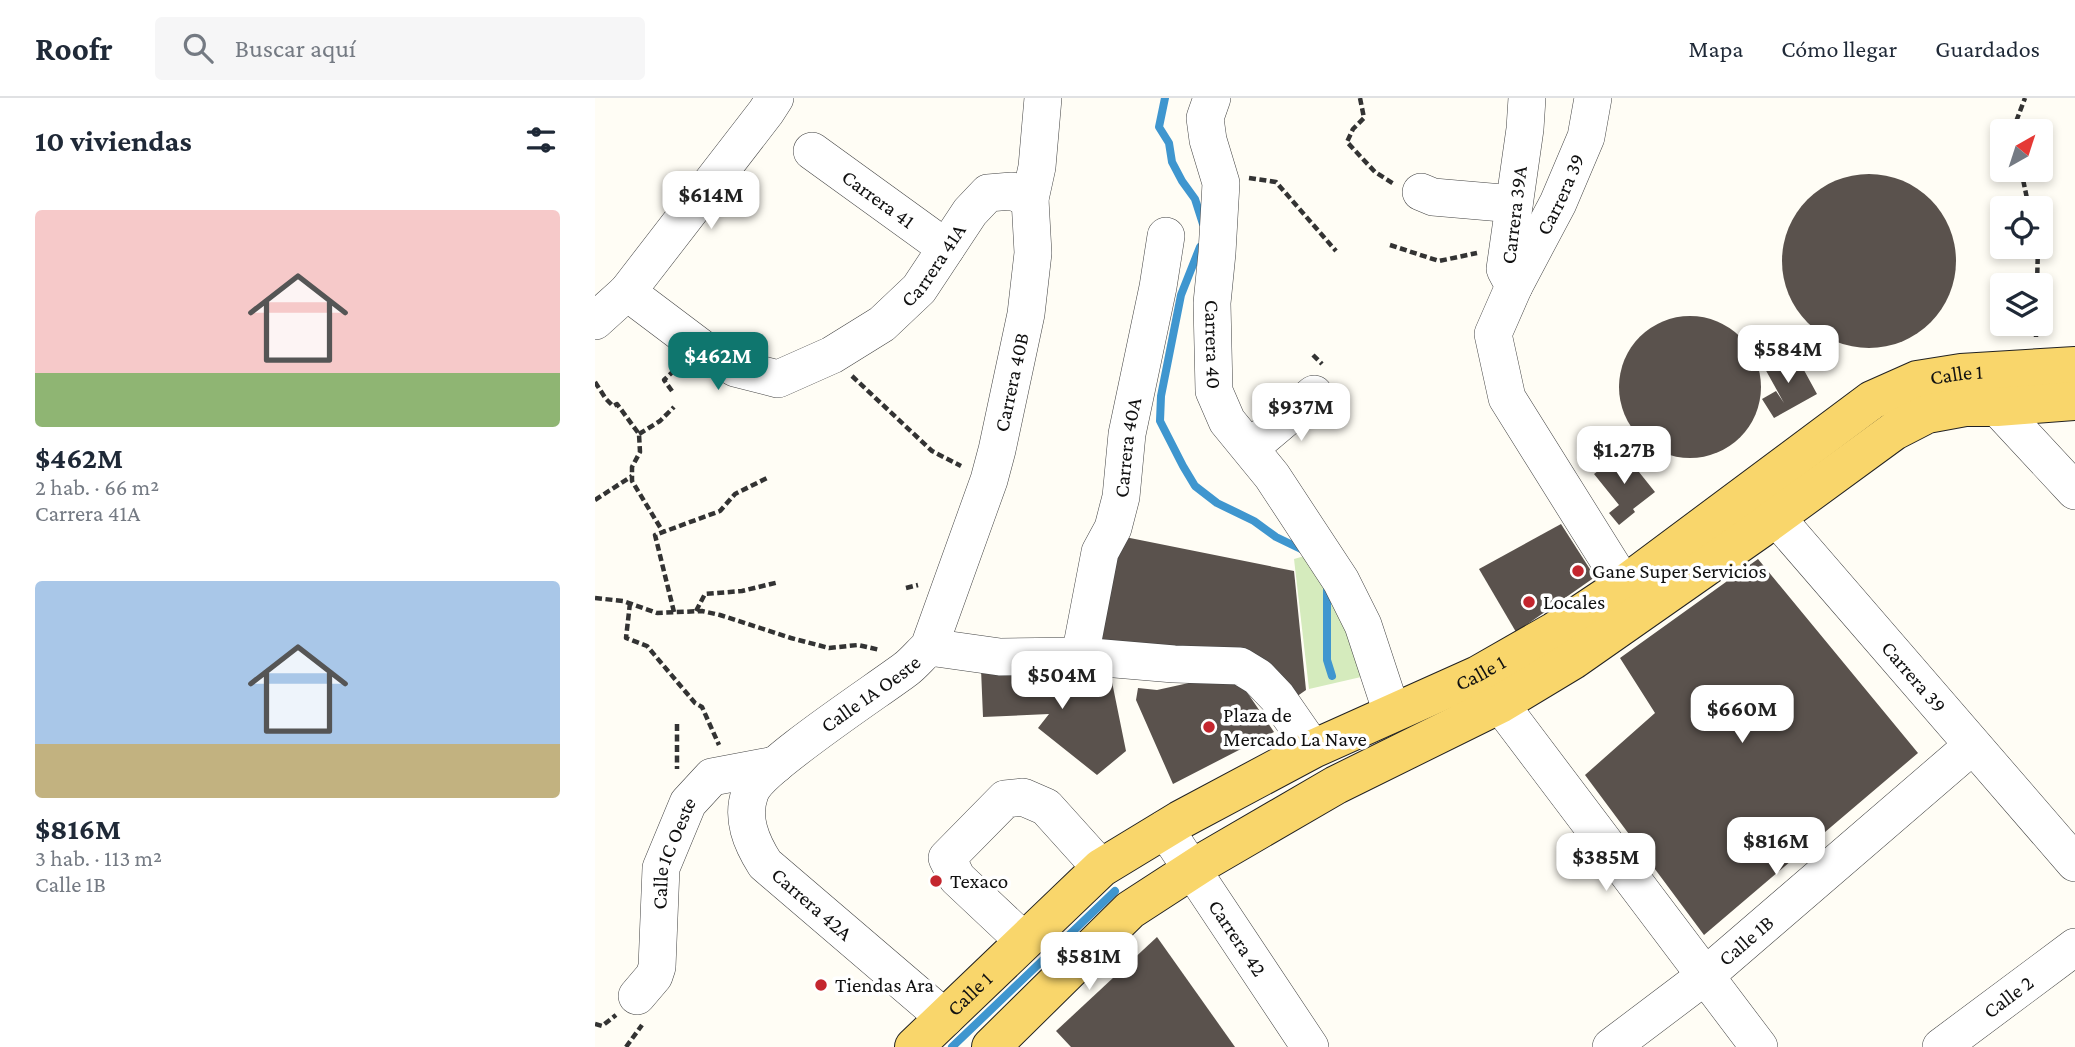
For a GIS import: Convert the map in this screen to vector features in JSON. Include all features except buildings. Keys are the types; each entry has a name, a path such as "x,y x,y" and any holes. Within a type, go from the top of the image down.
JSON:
{"main road":[{"name":"Calle 1","path":"992,1047 1130,910 1181,876 1336,785 1500,704 1573,660 1646,611 1764,504 1872,400 1917,380 1961,373 2075,366"},
{"name":"Calle 1","path":"914,1047 1101,868 1154,836 1313,749 1478,675 1555,631 1623,585 1927,414 1965,407 2075,401"}],"street":[{"name":"Carrera 40","path":"1212,98 1205,118 1208,140 1221,183 1212,303 1214,391 1227,421 1297,512 1341,581 1363,625 1392,713"},
{"name":"Carrera 39A","path":"1527,98 1505,269 1514,286 1493,334 1507,398 1623,585"},
{"name":"Carrera 39","path":"1514,286 1558,203 1586,137 1593,98"},
{"name":"Carrera 40B","path":"919,657 989,480 997,450 1026,314 1033,253 1030,199 1037,167 1041,101"},
{"path":"607,302 762,103"},
{"name":"Carrera 41","path":"812,151 946,248"},
{"name":"Carrera 41A","path":"607,302 700,347 735,368 778,379 832,355 882,324 919,289 970,212 988,193 1012,191 1030,199"},
{"path":"1421,192 1433,197 1514,204"},
{"name":"Carrera 40A","path":"1080,656 1100,552 1113,528 1121,497 1127,434 1166,236"},
{"path":"1250,448 1314,394"},
{"path":"1997,407 2075,491"},
{"name":"Carrera 39","path":"1764,504 2075,863"},
{"name":"Calle 1A Oeste","path":"775,765 919,657 1080,656 1174,664 1240,666 1258,677 1277,697 1313,749"},
{"path":"1500,704 1759,1047"},
{"name":"Calle 1B","path":"1611,1047 1705,976 1972,746"},
{"name":"Calle 1C Oeste","path":"637,996 654,976 657,967 661,868 688,803 712,777 775,765"},
{"name":"Carrera 42A","path":"775,765 751,789 747,808 748,827 756,850 765,864 945,1018"},
{"path":"1024,942 957,878 947,858 1005,799 1023,797 1046,807 1101,868"},
{"name":"Carrera 42","path":"1154,836 1310,1047"},
{"name":"Carrera 42","path":"1181,876 1280,1047"},
{"name":"Calle 2","path":"1941,1047 2075,947"}],"path":[{"path":"1360,98 1364,118 1353,129 1347,142 1375,172 1393,184 1421,192"},
{"path":"2017,119 2025,98"},
{"path":"1221,183 1237,177 1276,182 1335,251"},
{"path":"1390,245 1439,261 1508,246"},
{"path":"832,355 932,451 989,480"},
{"path":"595,382 605,399 613,406 617,404 639,434 640,452 632,467 632,481 663,532"},
{"path":"639,434 660,421 674,407"},
{"path":"595,499 632,476"},
{"path":"674,612 655,535 720,511 735,495 769,477"},
{"path":"695,612 705,594 742,591 779,582"},
{"path":"595,598 630,604 657,613 695,612 720,615 829,648 858,645 893,651 903,656 919,657"},
{"path":"630,604 626,638 647,646 695,703 702,707 719,746 712,777"},
{"path":"595,1024 602,1026"}],"green space":[{"path":"1319,552 1374,674 1309,689 1294,559"}],"waterway":[{"path":"1165,98 1159,127 1169,143 1172,162 1195,199 1203,224"},
{"path":"1200,247 1181,295 1161,396 1160,421 1195,486 1217,503 1305,551"},
{"path":"1327,585 1327,660 1332,676"},
{"path":"952,1047 1115,891"}],"place":[{"name":"Gane Super Servicios","path":"1578,571"},
{"name":"Locales","path":"1529,602"},
{"name":"Plaza de Mercado La Nave","path":"1209,727"},
{"name":"Texaco","path":"936,881"},
{"name":"Tiendas Ara","path":"821,985"}]}
